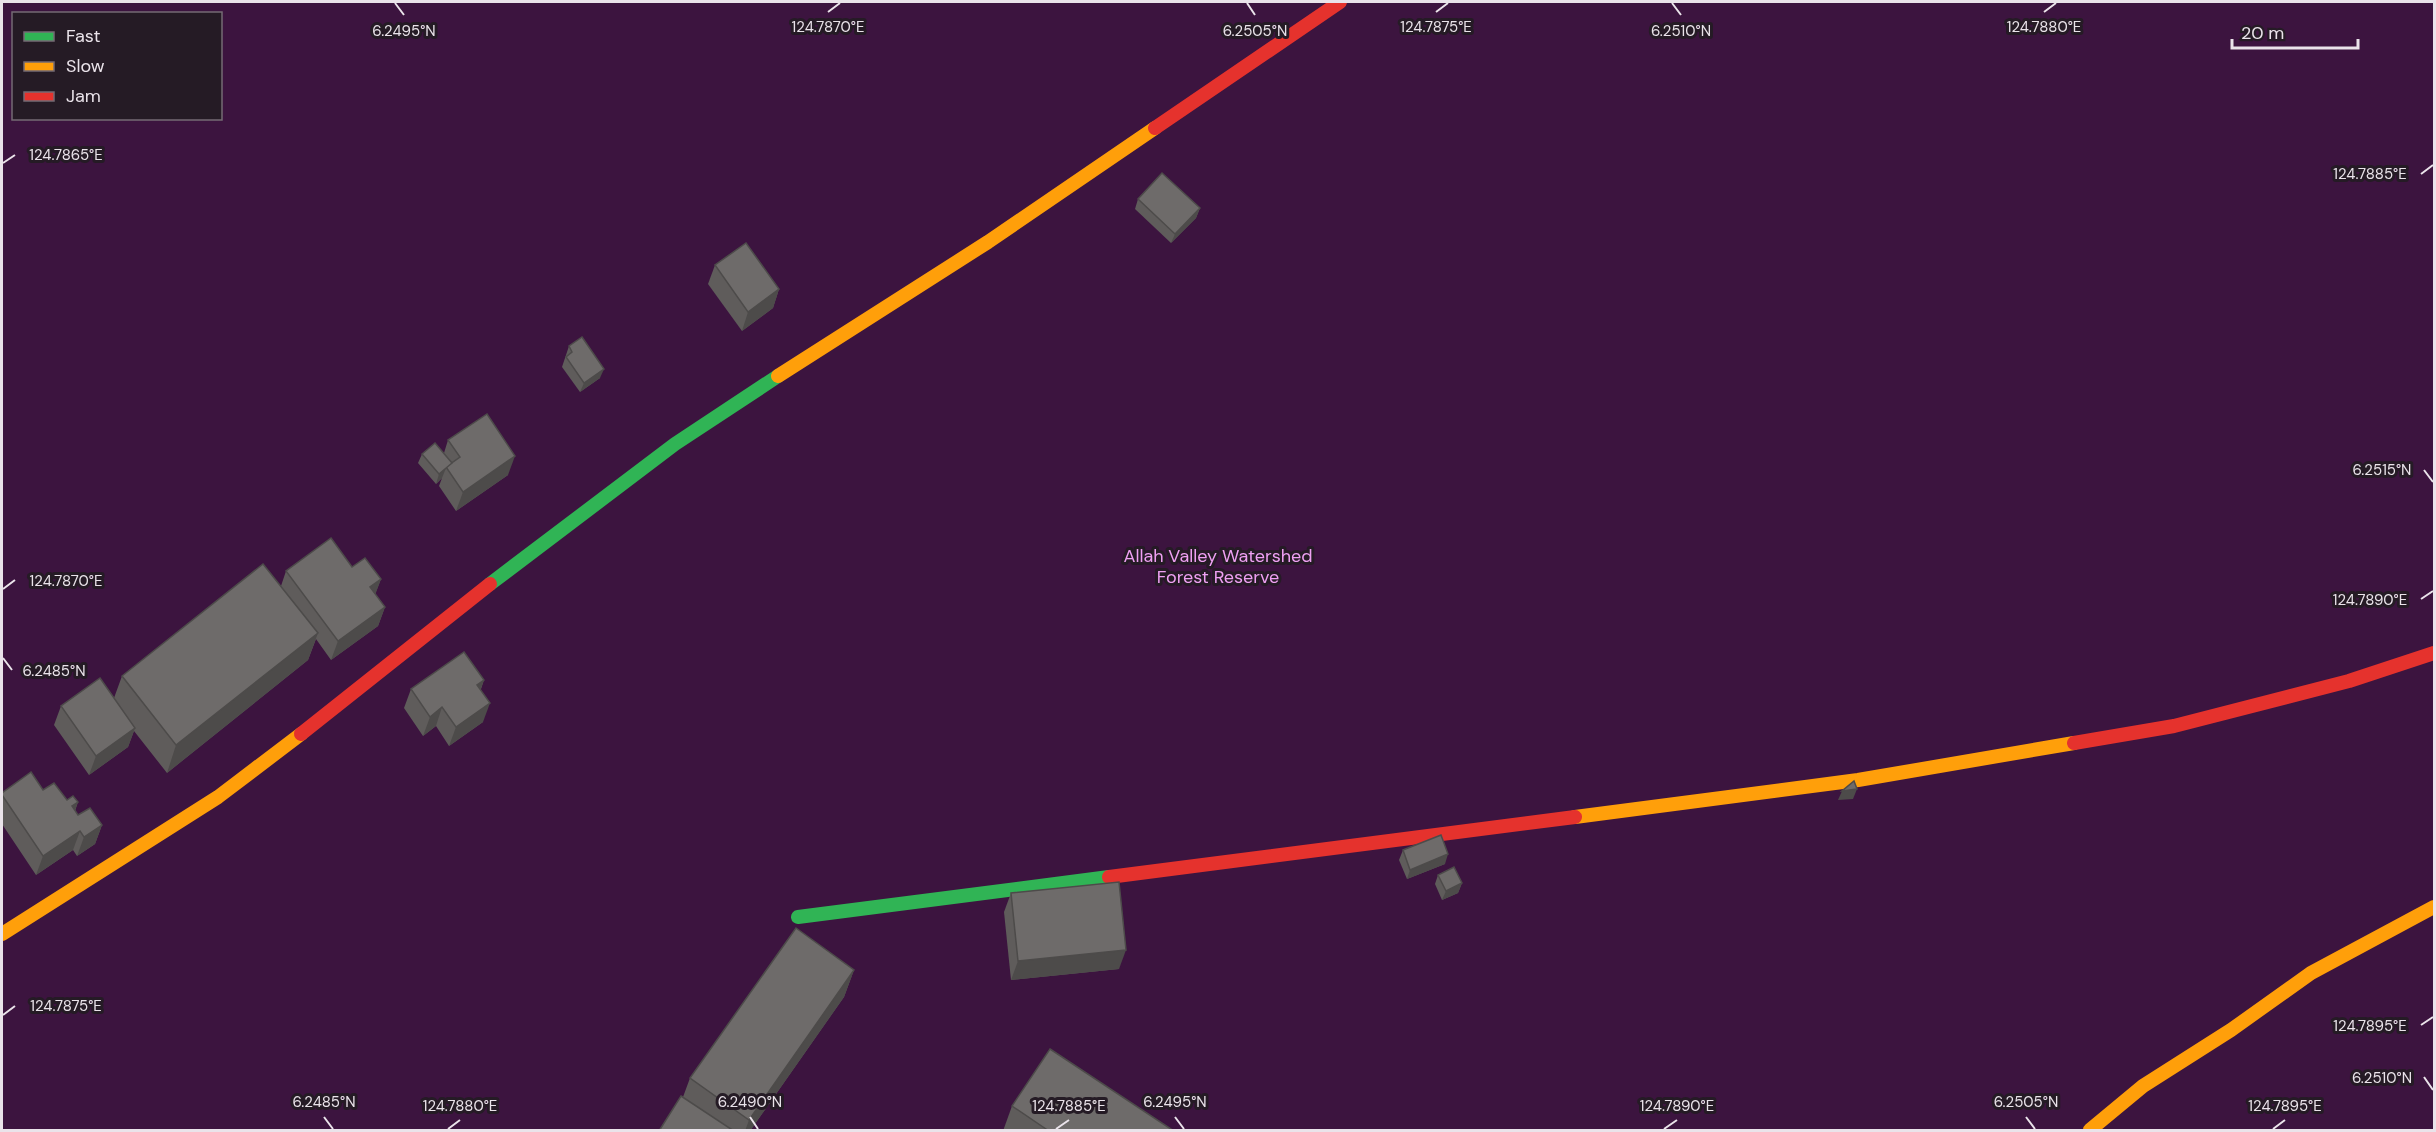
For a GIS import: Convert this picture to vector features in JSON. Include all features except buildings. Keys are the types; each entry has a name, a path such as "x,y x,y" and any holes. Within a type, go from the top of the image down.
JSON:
{"street":[{"path":"2,934 218,797 331,711 462,605 675,444 988,242 1340,2"},
{"path":"798,917 1858,780 2174,726 2349,681 2434,653"},
{"path":"2090,1131 2143,1086 2231,1030 2312,973 2434,907"}],"green space":[{"name":"Allah Valley Watershed Forest Reserve","path":"2,2 2434,2 2434,1130 2,1130"}],"traffic: fast":[{"path":"490,584 675,444 778,376"},
{"path":"798,917 1109,877"}],"traffic: slow":[{"path":"778,376 988,242 1155,128"},
{"path":"2,934 218,797 301,734"},
{"path":"1575,817 1858,780 2074,743"},
{"path":"2090,1130 2143,1086 2231,1030 2311,973 2434,907"}],"traffic: jam":[{"path":"1155,128 1340,2"},
{"path":"301,734 490,584"},
{"path":"2074,743 2174,726 2349,681 2434,653"},
{"path":"1109,877 1575,817"}]}
